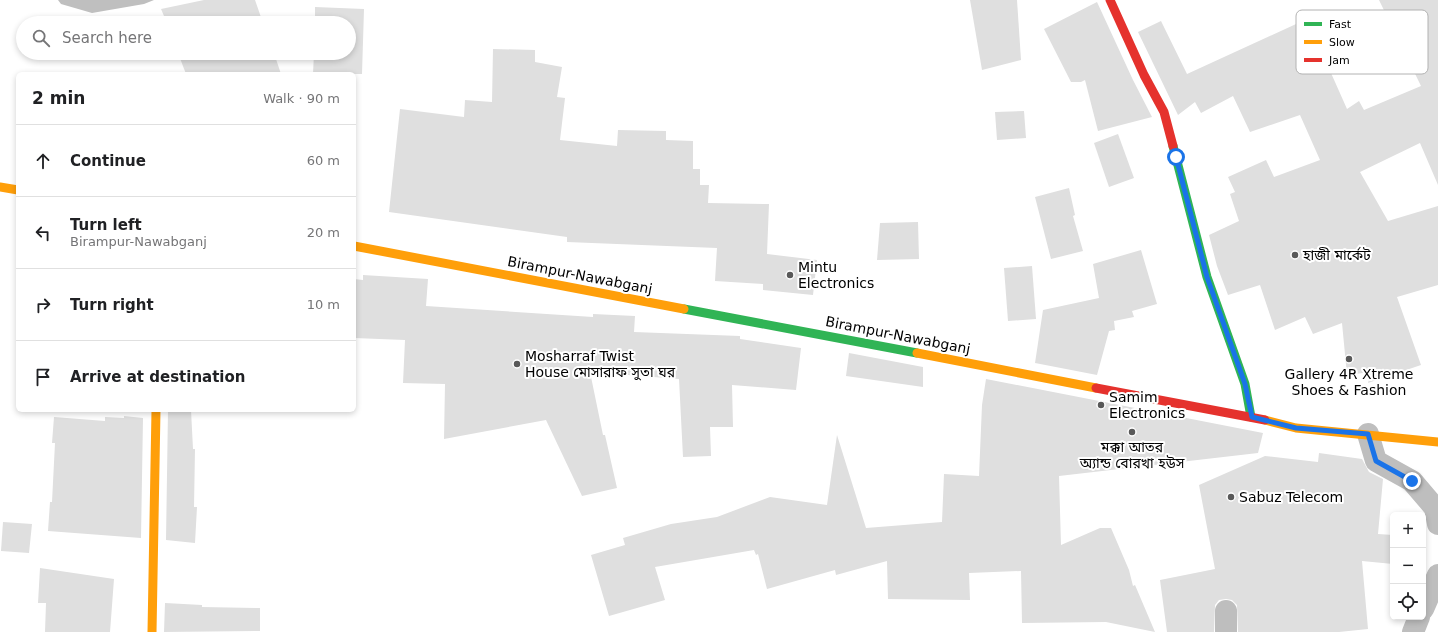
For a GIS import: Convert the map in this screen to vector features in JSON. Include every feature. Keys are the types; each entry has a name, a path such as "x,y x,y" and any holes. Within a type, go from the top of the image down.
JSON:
{"main road":[{"path":"1110,0 1144,76 1164,112 1207,277 1245,384 1252,417"},
{"path":"0,188 16,190"},
{"name":"Birampur-Nawabganj","path":"356,246 1252,417 1296,428 1438,442"},
{"path":"152,632 156,412"}],"street":[{"path":"1368,434 1376,461 1412,481 1435,508 1438,524"},
{"path":"1426,602 1438,575"},
{"path":"1413,632 1418,620"}],"shaded area":[{"path":"58,0 154,0 144,4 92,13 61,4"}],"building":[{"path":"204,0 255,0 261,16 164,16 161,9"},
{"path":"970,0 1017,0 1021,60 982,70"},
{"path":"1379,0 1438,0 1438,185 1420,143 1360,172 1388,221 1438,206 1438,285 1397,297 1421,365 1368,383 1371,372 1347,375 1342,323 1313,334 1305,317 1275,330 1260,285 1228,295 1217,266 1209,235 1239,221 1230,194 1235,192 1228,177 1266,160 1274,177 1320,160 1300,115 1250,132 1233,96 1201,113 1195,102 1178,115 1138,32 1161,21 1187,74 1296,24 1296,74 1331,74 1347,109 1359,101 1364,110 1421,86 1415,74 1428,74 1428,10 1384,10"},
{"path":"1097,2 1152,117 1098,131 1085,80 1081,82 1071,82 1044,29"},
{"path":"315,7 364,9 362,74 356,74 356,72 313,72 314,60 356,60 356,16 315,16"},
{"path":"493,49 535,50 535,62 562,67 557,97 565,98 560,140 617,146 618,130 666,131 666,140 693,141 693,169 700,169 700,185 709,185 708,203 769,204 767,254 817,260 813,295 763,290 763,284 715,281 717,248 567,242 567,237 389,212 400,109 464,117 465,100 492,102"},
{"path":"181,60 276,60 280,72 185,72"},
{"path":"1024,111 1026,138 997,140 995,112"},
{"path":"1118,134 1134,178 1109,187 1094,143"},
{"path":"1069,188 1075,215 1073,216 1083,251 1051,259 1035,197"},
{"path":"918,222 919,259 877,260 880,223"},
{"path":"1141,250 1157,304 1132,311 1134,317 1114,321 1115,330 1109,331 1097,375 1035,363 1043,310 1099,298 1093,264"},
{"path":"1032,266 1036,319 1008,321 1004,268"},
{"path":"363,275 428,279 426,306 593,317 593,314 635,316 634,332 740,336 740,339 801,348 796,390 732,385 733,427 710,427 711,456 683,457 679,379 590,372 603,435 605,435 617,488 582,496 546,420 444,439 445,384 403,383 405,340 356,338 356,279 363,280"},
{"path":"849,353 923,367 923,387 846,376"},
{"path":"986,379 1263,433 1258,453 1059,476 1061,545 1100,528 1111,528 1129,570 1133,586 1135,585 1155,632 1106,622 1022,623 1021,571 969,573 970,600 888,599 887,561 836,575 835,570 767,589 758,554 756,555 754,550 655,567 665,600 609,616 591,555 625,545 623,538 671,524 717,517 770,497 827,505 837,435 866,528 942,522 944,474 979,476 982,405"},
{"path":"168,412 191,412 193,449 195,449 194,507 197,507 195,543 166,540"},
{"path":"124,416 143,418 141,538 48,531 50,502 52,502 55,443 52,443 54,417 105,421 105,417 124,418"},
{"path":"1319,453 1362,459 1369,472 1383,479 1378,534 1390,535 1390,564 1362,561 1368,629 1339,632 1238,632 1237,605 1232,600 1226,599 1219,600 1215,605 1214,632 1167,632 1160,580 1215,569 1199,485 1265,456 1318,462"},
{"path":"3,522 32,524 29,553 1,551"},
{"path":"40,568 114,579 110,632 45,632 46,603 38,603"},
{"path":"165,603 202,605 202,607 260,608 260,631 164,632"}],"traffic: fast":[{"path":"1173,146 1207,277 1245,384 1251,417"},
{"path":"684,309 917,353"}],"traffic: slow":[{"path":"0,187 16,190"},
{"path":"356,246 684,309"},
{"path":"917,353 1096,388"},
{"path":"152,632 156,412"},
{"path":"1265,420 1296,428 1438,442"}],"traffic: jam":[{"path":"1110,0 1144,75 1164,112 1173,146"},
{"path":"1096,388 1265,420"}],"place":[{"name":"হাজী মার্কেট","path":"1295,255"},
{"name":"Mintu Electronics","path":"790,275"},
{"name":"Gallery 4R Xtreme Shoes & Fashion","path":"1349,359"},
{"name":"Mosharraf Twist House মোসারাফ সুতা ঘর","path":"517,364"},
{"name":"Samim Electronics","path":"1101,405"},
{"name":"মক্কা আতর অ্যান্ড বোরখা হউস","path":"1132,432"},
{"name":"Sabuz Telecom","path":"1231,497"}],"route":[{"path":"1176,157 1207,277 1245,384 1252,417 1296,428 1368,434 1376,461 1412,481"}]}
